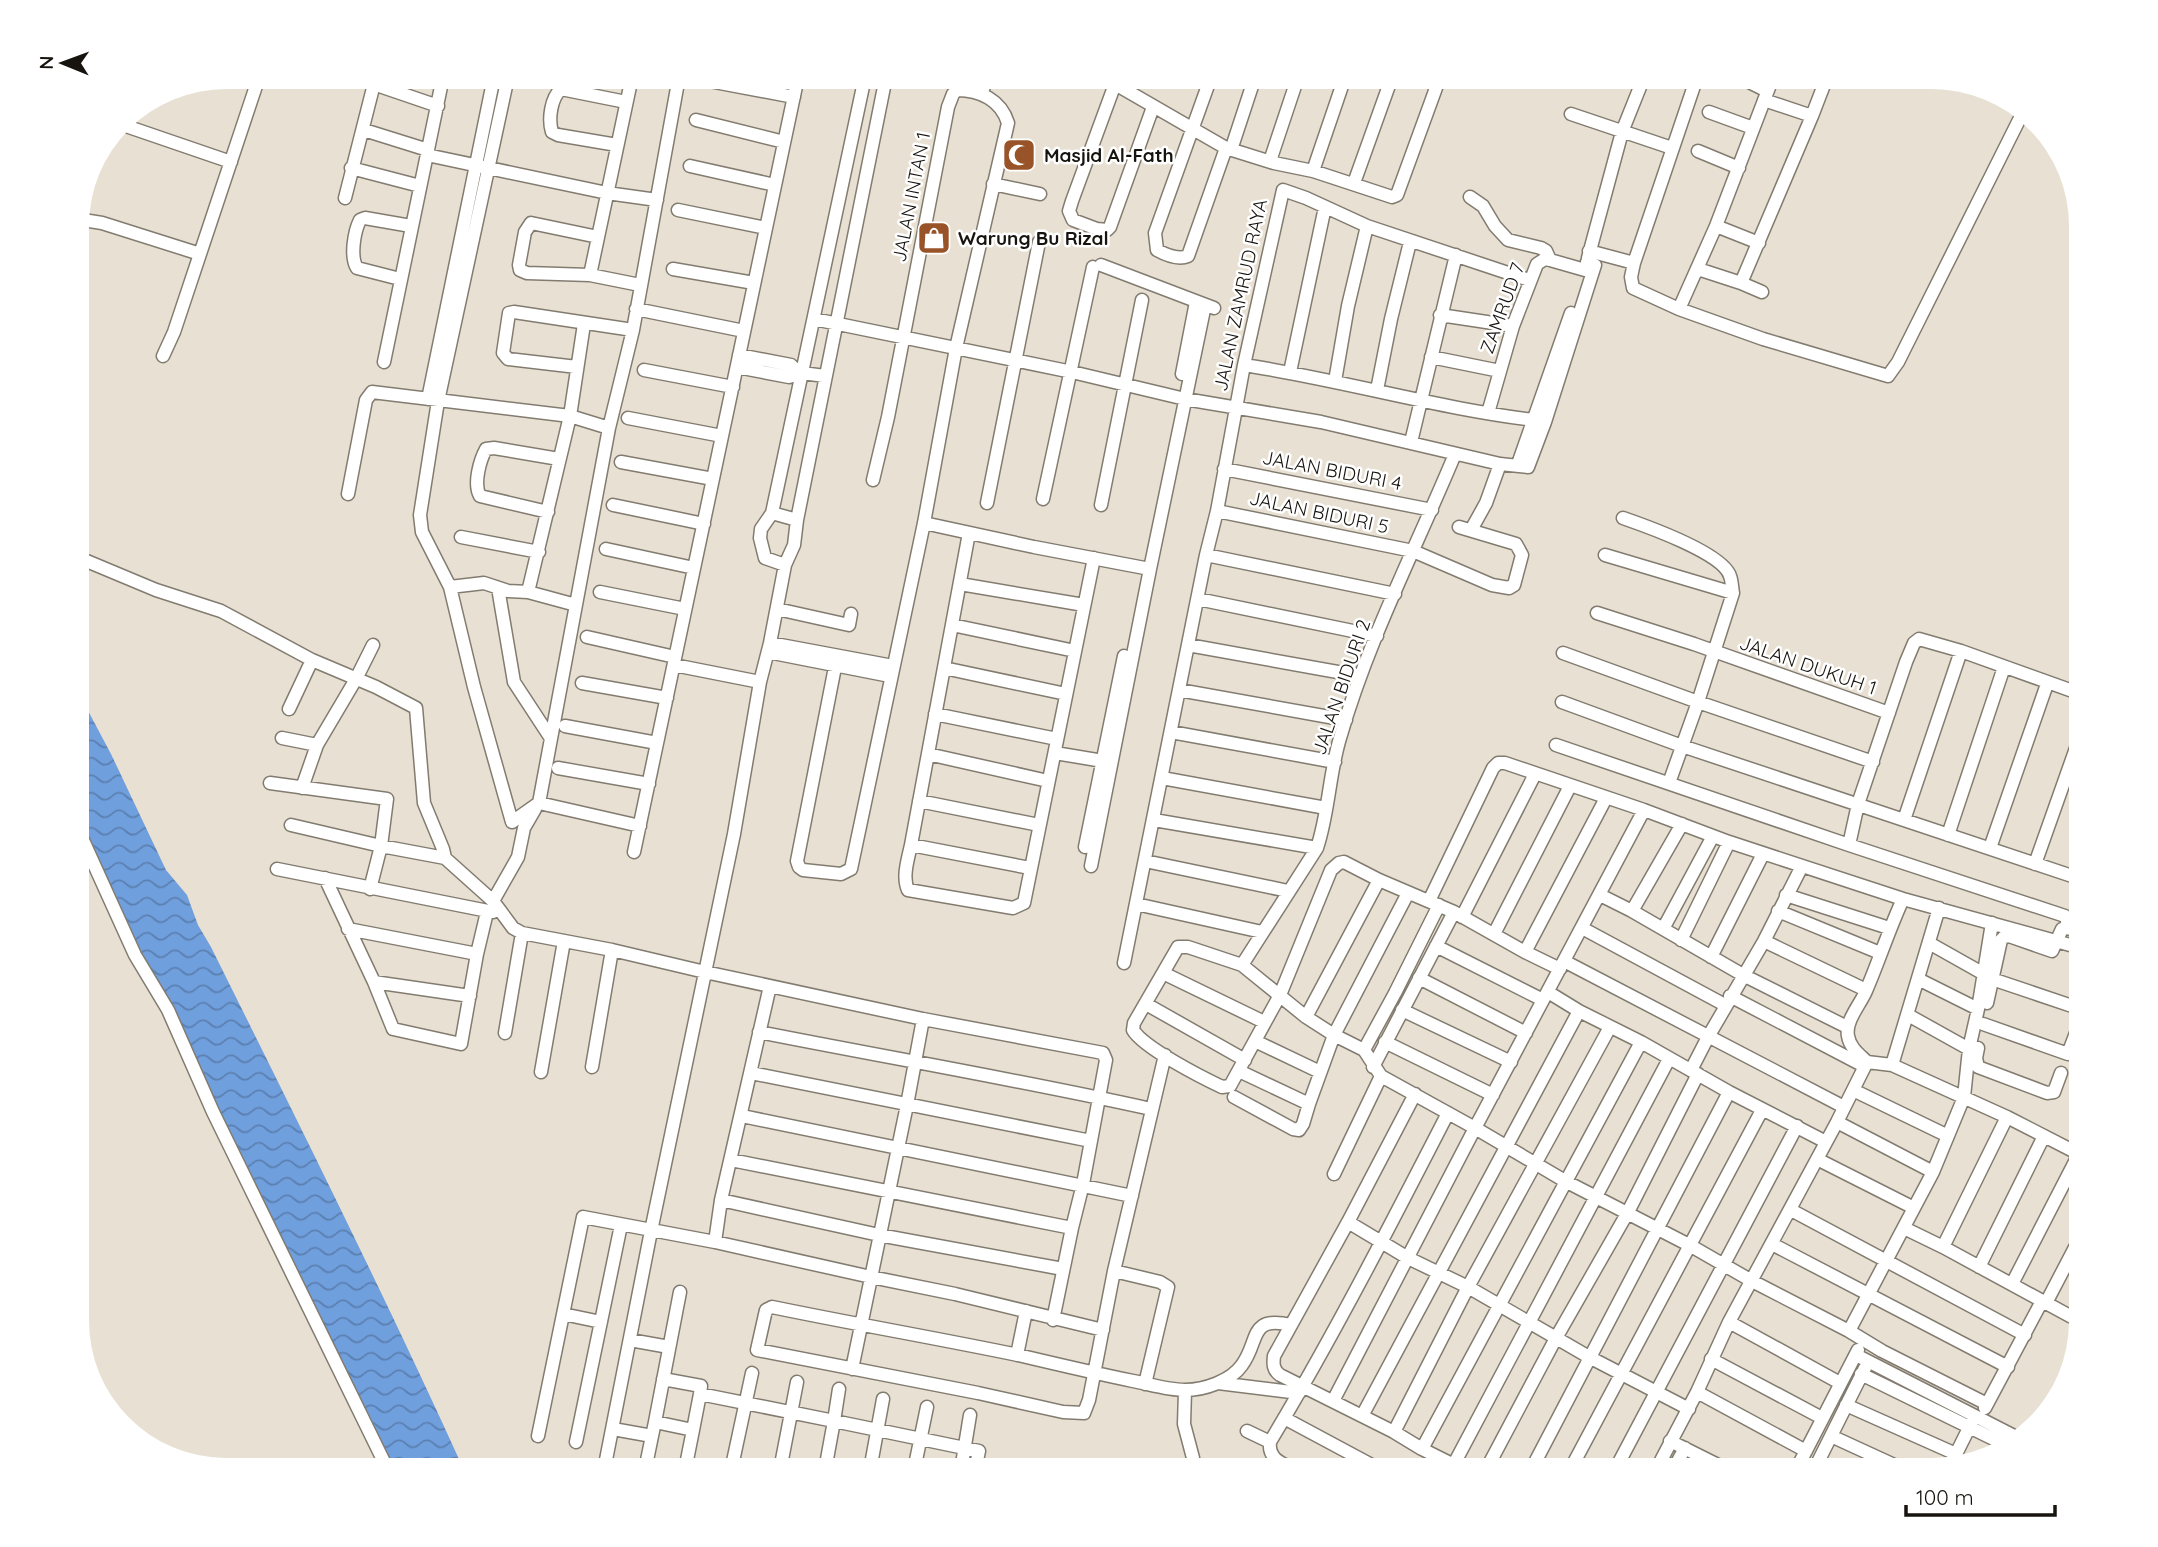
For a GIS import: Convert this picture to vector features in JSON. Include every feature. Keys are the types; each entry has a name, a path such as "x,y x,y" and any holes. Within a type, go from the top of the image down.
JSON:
{"street":[{"path":"1113,89 1072,201 1069,211 1073,220 1097,229 1107,230 1110,227 1153,107"},
{"path":"1123,89 1228,149 1313,171 1392,197 1397,195 1436,89"},
{"path":"1206,89 1155,233 1157,250 1181,258 1188,256 1250,89"},
{"path":"1270,161 1294,89"},
{"path":"1313,171 1341,89"},
{"path":"1354,183 1388,89"},
{"path":"814,319 1125,385 1182,392 1236,408 1321,422 1500,464 1518,464 1540,421 1636,89"},
{"path":"1693,89 1634,263 1631,277 1633,288 1679,309 1763,339 1888,376 1898,362 2019,121"},
{"path":"1757,89 1812,116"},
{"path":"1679,309 1716,226 1768,89"},
{"path":"1741,283 1822,89"},
{"path":"163,356 174,332 255,90"},
{"path":"345,198 373,90"},
{"path":"389,90 438,106"},
{"path":"384,362 441,90"},
{"path":"483,167 492,90"},
{"path":"504,90 483,167 433,400 420,515 422,532 450,587 474,687 512,822 539,803 640,826"},
{"path":"617,145 552,132 550,121 555,95 559,90 565,90 626,102"},
{"path":"590,275 629,90"},
{"path":"325,878 393,1029 461,1044 477,954 493,909 518,857 524,828 539,803 610,428 633,330 677,90"},
{"path":"755,90 794,97"},
{"path":"634,852 795,90"},
{"path":"785,565 765,558 760,538 761,529 772,513 862,90"},
{"path":"607,1458 734,834 760,682 785,565 794,545 825,376 884,90"},
{"name":"JALAN INTAN 1","path":"902,338 951,99 957,90 981,94"},
{"path":"835,667 797,861 803,870 841,874 851,869 924,523 956,348 1008,123 993,100 981,94 983,90"},
{"path":"1709,112 1753,128"},
{"path":"1571,114 1672,148"},
{"path":"696,120 784,142"},
{"path":"131,128 231,162"},
{"path":"364,130 428,153 483,167 607,193 657,200"},
{"path":"1698,151 1739,168"},
{"path":"690,166 775,185"},
{"path":"351,168 420,186"},
{"path":"993,184 1040,194"},
{"name":"JALAN ZAMRUD RAYA","path":"1124,963 1217,511 1244,365 1283,190 1325,207"},
{"path":"1470,197 1483,206 1508,240 1541,248 1546,251 1550,260"},
{"path":"1290,372 1325,207 1410,242 1529,280"},
{"path":"678,210 766,228"},
{"path":"400,279 357,268 354,263 355,233 360,220 365,218 411,226"},
{"path":"90,221 200,254"},
{"path":"598,237 534,223 528,225 520,270 527,273 590,275 640,285"},
{"path":"1335,381 1348,306 1367,226"},
{"path":"1716,226 1759,243"},
{"path":"987,503 1039,242"},
{"path":"1377,390 1410,242"},
{"path":"1411,442 1455,256"},
{"name":"ZAMRUD 7","path":"1488,412 1513,326 1536,264 1545,259 1634,263"},
{"path":"1043,499 1097,266 1205,305 1177,415 1100,799 1085,847"},
{"path":"673,269 754,283"},
{"path":"1698,269 1762,292"},
{"path":"1101,505 1142,300"},
{"path":"636,309 744,331"},
{"path":"578,367 505,357 503,353 509,313 633,330"},
{"path":"1440,315 1513,326"},
{"path":"528,592 570,416 584,324"},
{"path":"873,480 902,338"},
{"path":"1431,357 1500,371"},
{"path":"738,361 789,377 800,373 825,376"},
{"path":"1244,365 1540,421"},
{"path":"644,370 733,387"},
{"path":"348,494 368,395 372,392 570,416 610,428"},
{"path":"628,418 722,436"},
{"path":"548,512 480,496 477,490 482,456 486,449 494,448 559,458"},
{"name":"JALAN BIDURI 2","path":"1242,965 1317,848 1324,828 1335,762 1360,676 1455,454"},
{"path":"621,462 713,479"},
{"name":"JALAN BIDURI 5","path":"1217,511 1413,551 1492,585 1509,588 1514,585 1518,573 1522,555 1520,548 1511,542 1465,528 1486,503 1500,464"},
{"name":"JALAN BIDURI 4","path":"1224,469 1432,510"},
{"path":"613,505 704,524"},
{"path":"772,513 797,520"},
{"path":"1623,518 1679,539 1725,568 1730,575 1733,593 1669,783"},
{"path":"924,523 1146,568"},
{"path":"969,533 911,845 906,876 908,890 1013,908 1024,903 1094,558"},
{"path":"461,537 539,552"},
{"path":"606,550 694,568"},
{"path":"1206,555 1395,594"},
{"path":"1605,555 1733,593"},
{"path":"90,562 156,590 221,611 312,660 416,708 424,803 445,858 513,929 923,1019 1103,1054 1106,1060 1054,1320"},
{"path":"450,587 484,583 508,591 528,592 576,605"},
{"path":"960,584 1084,605"},
{"path":"498,588 514,682 550,737"},
{"path":"600,592 685,610"},
{"path":"1198,599 1377,636"},
{"path":"777,609 849,625 851,614"},
{"name":"JALAN DUKUH 1","path":"1597,613 1889,713"},
{"path":"952,625 1075,651"},
{"path":"587,637 760,682"},
{"path":"1849,845 1858,804 1914,642 1925,640 1961,651 2069,690"},
{"path":"302,788 317,746 373,645"},
{"path":"1188,645 1360,676"},
{"path":"769,648 892,671"},
{"path":"769,648 835,667 892,671"},
{"path":"1904,820 1961,651"},
{"path":"1563,653 1873,762"},
{"path":"289,709 312,660"},
{"path":"1948,835 2004,667"},
{"path":"944,668 1066,694"},
{"path":"582,683 667,698"},
{"path":"1091,866 1103,761 1123,683"},
{"path":"1990,848 2048,684"},
{"path":"1179,690 1346,720"},
{"path":"1562,702 1682,746 2035,864 2069,872"},
{"path":"935,714 1057,739"},
{"path":"565,726 657,743"},
{"path":"1171,732 1335,762"},
{"path":"282,738 317,746"},
{"path":"1556,745 2067,918 2067,928 2062,929 2052,951 2009,936 2001,940 1978,1009 1969,1049 1964,1097 1933,1172 1849,1331"},
{"path":"1055,753 1103,761"},
{"path":"928,754 1048,781"},
{"path":"1364,1051 1426,930 1434,903 1493,768 1498,763 1505,763 1729,842 1903,899 2069,944"},
{"path":"558,768 649,785"},
{"path":"2035,864 2069,768"},
{"path":"1334,1174 1377,1071 1385,1042 1438,941 1458,915 1535,774"},
{"path":"1163,778 1326,808"},
{"path":"270,783 387,799 370,888"},
{"path":"1494,934 1570,786"},
{"path":"1525,952 1606,798"},
{"path":"919,801 1039,825"},
{"path":"1333,1401 1644,810"},
{"path":"1154,820 1317,848"},
{"path":"1632,911 1682,824"},
{"path":"290,825 445,858"},
{"path":"1663,929 1713,836"},
{"path":"1681,940 1729,842"},
{"path":"911,845 1030,868"},
{"path":"1711,957 1763,853"},
{"path":"90,856 135,955 167,1010 213,1112 382,1458"},
{"path":"1145,861 1288,891"},
{"path":"1844,1107 1562,965 1525,952 1458,915 1379,880 1348,862 1339,863 1331,870 1280,995 1230,1086 1222,1087 1165,1055 1141,1039 1133,1030 1134,1023 1178,947 1183,946 1242,965 1280,995 1306,1017 1364,1051 1377,1071 1506,1148 1864,1341 1987,1404"},
{"path":"1492,1458 1556,1338 1628,1212 1695,1072 1707,1037 1763,941 1802,866"},
{"path":"277,869 493,909"},
{"path":"1306,1017 1379,880"},
{"path":"1234,1097 1299,1130 1334,1035 1408,893"},
{"path":"1600,895 1744,975 1847,1027"},
{"path":"1786,895 1889,928"},
{"path":"1866,1064 1852,1047 1847,1027 1866,990 1903,899"},
{"path":"1136,904 1262,932"},
{"path":"1892,1065 1939,908"},
{"path":"1778,911 1880,953"},
{"path":"1992,923 1983,1024 1976,1058 1978,1067 2051,1094 2062,1073"},
{"path":"1582,928 1728,1001 1866,1064 1892,1065 2007,1117 2069,1149"},
{"path":"348,929 477,954"},
{"path":"1426,930 1438,941 1641,1042 1762,1110 1826,1142"},
{"path":"505,1034 522,933"},
{"path":"541,1072 564,941"},
{"path":"1763,941 1866,990"},
{"path":"1929,943 1988,977 2069,1005"},
{"path":"592,1068 612,950"},
{"path":"1163,973 1264,1022"},
{"path":"1419,978 1526,1033"},
{"path":"1918,979 1978,1009"},
{"path":"374,982 470,996"},
{"path":"715,1242 770,986"},
{"path":"1146,1004 1309,1104"},
{"path":"1402,1010 1511,1062"},
{"path":"1362,1416 1579,1011"},
{"path":"1908,1015 1969,1049"},
{"path":"852,1369 923,1019"},
{"path":"1983,1024 2068,1054 2069,1051"},
{"path":"1394,1432 1468,1287 1610,1027"},
{"path":"759,1032 1005,1078 1151,1110"},
{"path":"1255,1041 1320,1072"},
{"path":"1385,1042 1493,1095"},
{"path":"1422,1449 1641,1042"},
{"path":"1165,1055 1114,1271 1096,1373 1084,1413 1063,1412 757,1350 768,1307 1017,1355 1096,1373 1145,1384 1185,1391 1217,1383 1234,1374 1243,1364 1261,1327 1269,1322 1291,1325"},
{"path":"1454,1458 1530,1323 1669,1059"},
{"path":"1662,1458 1698,1392 1729,1322 1791,1210 1866,1064"},
{"path":"751,1073 1091,1141"},
{"path":"1853,1090 1948,1136"},
{"path":"1537,1458 1729,1092"},
{"path":"1301,1390 1278,1373 1273,1362 1274,1356 1415,1094"},
{"path":"1577,1458 1762,1110"},
{"path":"1275,1458 1269,1451 1270,1442 1382,1242 1448,1113"},
{"path":"742,1116 1132,1196"},
{"path":"1942,1247 2007,1117"},
{"path":"1837,1122 1933,1172"},
{"path":"1621,1458 1797,1126"},
{"path":"1979,1267 2044,1136"},
{"path":"1817,1159 1914,1208"},
{"path":"731,1160 1072,1228"},
{"path":"2012,1284 2069,1176"},
{"path":"722,1200 879,1235 1063,1269"},
{"path":"1791,1210 2025,1335"},
{"path":"537,1436 583,1217 715,1242 955,1294 1103,1331"},
{"path":"1348,1222 1408,1258 1468,1287 1589,1357 1689,1409"},
{"path":"576,1442 621,1225"},
{"path":"1904,1228 2069,1314"},
{"path":"1772,1244 2007,1367"},
{"path":"1955,1456 2069,1257"},
{"path":"1114,1271 1160,1282 1168,1287 1145,1384"},
{"path":"647,1458 680,1292"},
{"path":"1017,1355 1026,1311"},
{"path":"563,1314 601,1322"},
{"path":"1729,1322 1840,1383"},
{"path":"630,1340 670,1348"},
{"path":"1802,1458 1864,1341"},
{"path":"1856,1355 1975,1421 1996,1442"},
{"path":"1888,1371 1895,1357"},
{"path":"1711,1359 1822,1418"},
{"path":"1820,1458 1869,1362"},
{"path":"734,1458 752,1373"},
{"path":"1861,1374 2009,1434"},
{"path":"663,1379 701,1386 687,1458"},
{"path":"782,1458 797,1382"},
{"path":"1217,1383 1301,1390 1333,1401 1394,1432 1436,1458"},
{"path":"827,1458 839,1389"},
{"path":"1185,1391 1184,1424 1193,1458"},
{"path":"1698,1392 1806,1451"},
{"path":"700,1394 978,1451 977,1458"},
{"path":"872,1458 883,1398"},
{"path":"1846,1405 1947,1457"},
{"path":"917,1458 927,1407"},
{"path":"963,1458 970,1415"},
{"path":"1284,1418 1359,1458"},
{"path":"655,1422 693,1430"},
{"path":"613,1429 652,1436"},
{"path":"1247,1431 1270,1442"},
{"path":"1831,1436 1879,1458"},
{"path":"1670,1441 1705,1458"},
{"path":"1680,1458 1685,1448"}],"water":[{"path":"90,714 166,870 187,895 198,925 340,1207 458,1458 382,1458 90,854"}],"place":[{"name":"Masjid Al-Fath","path":"1019,155"},
{"name":"Warung Bu Rizal","path":"934,238"}]}
